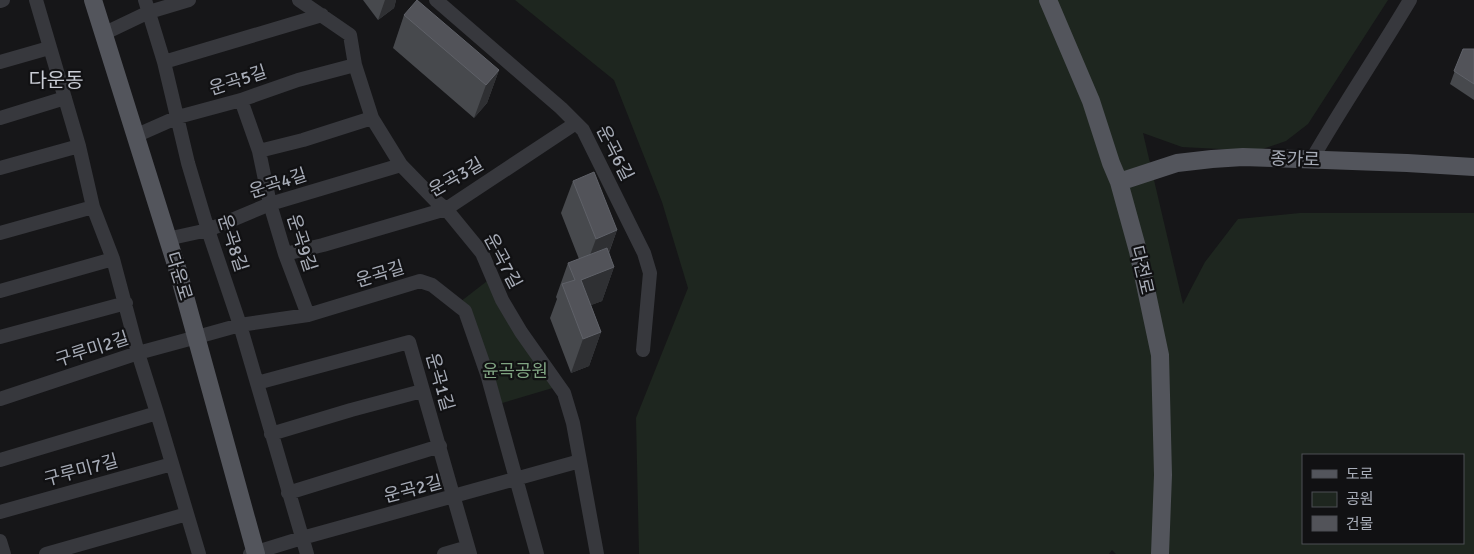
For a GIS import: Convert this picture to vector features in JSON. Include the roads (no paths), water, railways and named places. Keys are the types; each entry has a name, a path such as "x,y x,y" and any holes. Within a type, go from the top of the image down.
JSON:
{"main road":[{"name":"다운로","path":"93,0 197,337 254,554"},
{"name":"다전로","path":"1048,0 1091,101 1119,182 1138,252 1160,355 1163,475 1160,554"},
{"name":"종가로","path":"1119,182 1177,163 1242,157 1407,162 1474,167"}],"street":[{"path":"36,0 79,146 94,207 113,260 126,303 138,354 199,554"},
{"path":"103,34 147,6 189,0"},
{"name":"운곡7길","path":"299,0 350,35 355,65 372,118 401,165 446,209 482,253 502,300 521,332 564,393 573,423 597,554"},
{"name":"운곡6길","path":"436,0 553,101 583,130 640,246 650,273 643,350"},
{"path":"1312,159 1410,0"},
{"name":"운곡8길","path":"147,6 164,62 188,163 240,325 307,554"},
{"path":"164,62 322,15"},
{"path":"0,62 49,48"},
{"name":"운곡5길","path":"135,136 178,117 241,100 298,80 355,65"},
{"path":"0,118 65,98"},
{"name":"운곡9길","path":"241,100 259,151 270,204 285,254 308,315"},
{"path":"259,151 303,140 372,118"},
{"name":"운곡3길","path":"285,254 323,245 446,209 576,123"},
{"path":"0,168 79,146"},
{"name":"운곡4길","path":"168,239 208,230 270,204 401,165"},
{"path":"0,233 94,207"},
{"path":"0,291 113,260"},
{"name":"운곡길","path":"197,337 240,325 308,315 420,281 432,284 465,311 487,374 537,554"},
{"path":"0,337 126,303"},
{"name":"구루미2길","path":"0,399 197,337"},
{"name":"운곡1길","path":"257,383 409,342 469,551"},
{"path":"272,434 422,391"},
{"name":"구루미7길","path":"0,460 157,413"},
{"path":"288,493 440,446"},
{"name":"운곡2길","path":"254,554 302,538 580,461"},
{"name":"구루미7길","path":"0,512 172,464"},
{"path":"46,554 187,514"},
{"path":"0,541 4,554"},
{"path":"444,554 469,551"}],"district":[{"name":"다운동","path":"56,80"}],"park label":[{"name":"윤곡공원","path":"515,371"}]}
